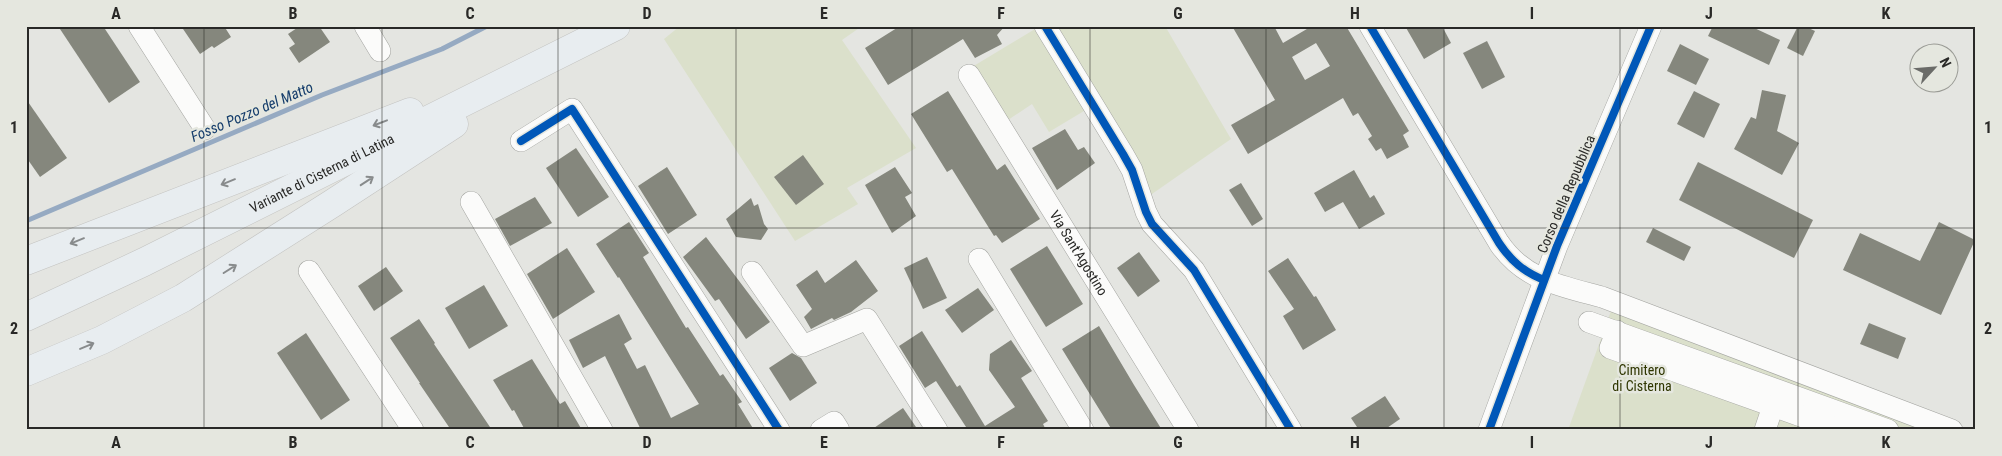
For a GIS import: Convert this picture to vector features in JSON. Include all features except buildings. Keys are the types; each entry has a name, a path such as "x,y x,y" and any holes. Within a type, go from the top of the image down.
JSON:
{"main road":[{"name":"Variante di Cisterna di Latina","path":"26,317 144,262 616,26"},
{"path":"26,261 556,56"},
{"path":"26,372 120,331 198,289 333,203 556,56"},
{"path":"26,389 40,374 60,358"}],"street":[{"path":"139,26 205,128"},
{"path":"365,26 380,51"},
{"path":"1045,26 1123,154 1135,179 1152,224 1194,270 1292,430"},
{"path":"1370,26 1499,244 1514,263 1531,274 1557,285 1602,298 1952,430"},
{"name":"Corso della Repubblica","path":"1488,430 1580,190 1651,26"},
{"name":"Via Sant'Agostino","path":"969,75 1188,430"},
{"path":"521,142 572,109 778,430"},
{"path":"471,202 602,430"},
{"path":"979,259 1083,430"},
{"path":"309,271 413,430"},
{"path":"752,272 803,346 867,319 937,430"},
{"path":"1589,322 1888,430"},
{"path":"1617,331 1610,348 1840,430"},
{"path":"1765,430 1773,406"},
{"path":"821,430 834,422 839,430"}],"green space":[{"path":"680,26 862,26 842,40 916,148 847,188 858,204 795,241 664,39"},
{"path":"1040,26 1165,26 1231,139 1139,203 1089,108 1049,132 1032,104 1005,122 972,67"},
{"name":"Cimitero di Cisterna","path":"1611,311 1928,430 1568,430"}],"waterway":[{"name":"Fosso Pozzo del Matto","path":"26,221 322,95 442,49 487,26"}],"cycle path":[{"path":"1045,26 1132,170 1152,224 1194,270 1291,430"},
{"path":"1370,26 1499,243 1519,265 1544,280"},
{"path":"1489,430 1557,246 1651,26"},
{"path":"521,141 572,109 779,430"}]}
